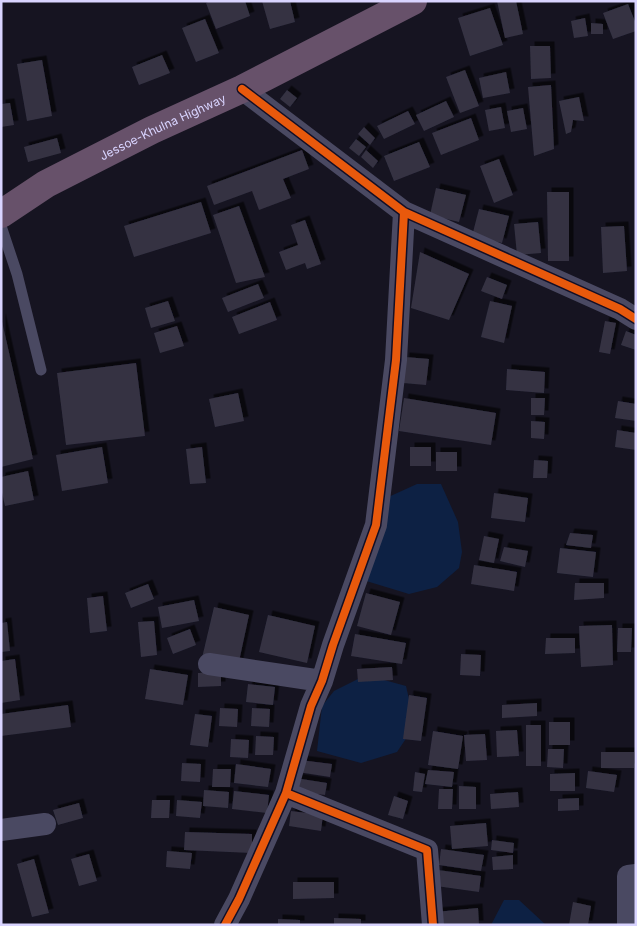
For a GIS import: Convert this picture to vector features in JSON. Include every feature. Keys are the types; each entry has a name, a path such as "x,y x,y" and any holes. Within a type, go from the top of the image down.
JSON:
{"highway":[{"name":"Jessoe-Khulna Highway","path":"1,214 46,184 152,130 242,89 414,1"},
{"path":"1,188 46,184"}],"street":[{"path":"242,89 404,212 620,309 636,319"},
{"path":"225,925 286,793 311,706 322,681 376,524 396,360 404,212"},
{"path":"209,664 322,681"},
{"path":"286,793 427,850 433,925"},
{"path":"1,830 44,824"},
{"path":"628,925 628,876 636,875"}],"lane":[{"path":"1,226 16,274 41,370"}],"water":[{"path":"417,484 441,484 458,522 462,552 459,568 437,587 409,594 363,580 384,499"},
{"path":"366,675 406,686 415,725 397,752 361,763 317,751 322,706 334,691"},
{"path":"504,900 519,900 546,925 491,925"}],"building":[{"path":"210,1 245,1 250,16 216,29 206,3"},
{"path":"262,1 290,1 295,22 270,29"},
{"path":"497,1 516,1 523,34 505,38"},
{"path":"628,4 636,24 636,31 613,39 603,13"},
{"path":"490,8 503,45 470,56 458,18"},
{"path":"585,18 588,36 574,38 571,21"},
{"path":"205,19 219,53 196,62 182,28"},
{"path":"591,23 603,24 603,34 591,34"},
{"path":"530,46 550,46 551,78 531,79"},
{"path":"162,55 170,73 139,85 132,67"},
{"path":"42,60 52,116 27,121 17,64"},
{"path":"465,70 479,106 460,113 446,77"},
{"path":"506,72 510,93 483,98 479,78"},
{"path":"551,85 554,149 534,156 528,87"},
{"path":"287,90 297,98 290,107 280,99"},
{"path":"579,97 584,121 573,120 571,132 566,134 559,101"},
{"path":"446,101 454,117 424,131 416,115"},
{"path":"10,103 14,125 1,127 1,104"},
{"path":"501,107 505,128 489,131 485,110"},
{"path":"523,108 527,129 511,132 507,111"},
{"path":"408,111 415,124 384,139 377,126"},
{"path":"471,118 479,140 441,155 432,133"},
{"path":"364,127 375,138 370,145 358,134"},
{"path":"57,138 61,153 28,162 24,147"},
{"path":"356,139 366,147 359,156 349,148"},
{"path":"419,142 430,167 394,181 384,156"},
{"path":"302,150 309,169 283,179 291,198 259,210 252,191 214,205 207,186"},
{"path":"366,150 378,161 373,168 361,157"},
{"path":"499,159 513,195 494,203 480,166"},
{"path":"436,188 466,195 459,222 430,215"},
{"path":"547,192 569,192 569,261 548,261"},
{"path":"201,202 211,233 134,257 124,226"},
{"path":"239,206 265,277 236,283 213,215"},
{"path":"479,209 509,216 502,243 472,236"},
{"path":"305,220 321,264 307,269 305,263 286,270 279,252 298,245 291,225"},
{"path":"538,222 541,253 517,255 514,224"},
{"path":"624,226 627,271 603,273 601,227"},
{"path":"420,252 469,274 449,320 411,308"},
{"path":"487,277 507,285 502,299 481,291"},
{"path":"258,284 264,298 228,312 222,298"},
{"path":"168,301 175,321 151,328 145,308"},
{"path":"490,301 512,306 504,343 481,337"},
{"path":"270,302 277,320 239,334 232,317"},
{"path":"1,317 33,459 1,467"},
{"path":"605,321 616,323 610,354 599,352"},
{"path":"177,326 184,346 160,353 154,333"},
{"path":"626,331 636,335 636,350 621,345"},
{"path":"405,357 429,359 426,385 403,383"},
{"path":"136,363 145,436 66,445 57,373"},
{"path":"507,369 545,372 544,393 506,390"},
{"path":"238,393 244,421 215,427 209,399"},
{"path":"404,398 496,413 491,445 399,431"},
{"path":"531,398 545,398 544,415 531,415"},
{"path":"618,401 636,404 636,421 615,418"},
{"path":"531,421 545,422 544,439 531,438"},
{"path":"617,430 636,433 636,450 615,447"},
{"path":"102,447 108,483 62,491 56,455"},
{"path":"202,447 206,483 190,484 186,449"},
{"path":"410,447 431,447 431,466 410,466"},
{"path":"436,452 457,452 457,471 436,471"},
{"path":"534,460 548,461 547,478 533,478"},
{"path":"28,471 34,500 5,506 1,488 1,477"},
{"path":"494,493 528,498 525,522 491,518"},
{"path":"570,533 593,535 591,548 566,545"},
{"path":"484,536 499,539 494,563 479,560"},
{"path":"504,547 528,551 525,567 500,561"},
{"path":"560,548 596,552 593,577 557,573"},
{"path":"474,565 517,572 514,591 471,584"},
{"path":"575,583 604,583 604,598 574,600"},
{"path":"148,584 154,599 131,608 125,593"},
{"path":"366,593 400,602 391,635 357,626"},
{"path":"103,596 107,631 90,633 87,598"},
{"path":"194,600 199,621 162,628 158,607"},
{"path":"214,607 249,615 238,666 202,658"},
{"path":"268,615 315,626 307,663 259,652"},
{"path":"154,621 157,655 141,657 138,622"},
{"path":"7,622 10,651 1,652 1,623"},
{"path":"612,625 613,665 581,667 579,626"},
{"path":"618,628 632,628 631,652 617,652"},
{"path":"190,629 196,645 173,654 167,638"},
{"path":"355,634 406,643 402,664 351,656"},
{"path":"546,638 575,638 575,653 545,654"},
{"path":"461,654 481,655 480,676 460,675"},
{"path":"15,659 20,700 1,703 1,661"},
{"path":"392,667 393,680 358,682 357,669"},
{"path":"150,669 188,675 183,705 145,699"},
{"path":"221,672 221,686 198,687 198,673"},
{"path":"248,684 275,687 273,705 246,702"},
{"path":"409,695 427,698 421,741 403,739"},
{"path":"537,703 537,716 502,718 502,705"},
{"path":"68,705 71,727 1,736 1,714"},
{"path":"220,708 238,709 237,727 219,726"},
{"path":"252,708 270,709 269,727 251,726"},
{"path":"195,714 212,716 208,747 190,745"},
{"path":"549,722 570,722 570,745 549,745"},
{"path":"526,725 541,725 541,766 526,766"},
{"path":"517,730 519,756 497,757 496,731"},
{"path":"433,731 463,736 458,769 428,765"},
{"path":"485,734 487,760 466,761 464,735"},
{"path":"256,736 274,737 273,755 255,755"},
{"path":"231,739 249,740 248,758 230,757"},
{"path":"548,749 564,749 563,768 547,767"},
{"path":"601,752 634,752 634,768 601,768"},
{"path":"300,760 332,764 330,777 298,772"},
{"path":"182,763 201,764 200,782 181,781"},
{"path":"236,764 271,769 268,787 234,783"},
{"path":"213,769 231,769 230,787 212,787"},
{"path":"428,770 454,772 452,787 425,784"},
{"path":"588,771 617,775 614,792 586,788"},
{"path":"415,772 425,774 422,792 413,791"},
{"path":"575,773 575,791 550,791 550,774"},
{"path":"295,778 327,783 325,795 293,791"},
{"path":"459,786 476,787 476,809 459,809"},
{"path":"439,789 453,789 452,809 438,809"},
{"path":"204,790 229,792 228,808 203,806"},
{"path":"234,791 269,795 267,813 232,809"},
{"path":"518,792 519,807 491,809 490,794"},
{"path":"394,796 408,801 403,819 388,815"},
{"path":"579,798 579,810 558,811 558,799"},
{"path":"152,800 170,800 169,818 151,818"},
{"path":"177,800 202,802 200,818 176,816"},
{"path":"79,803 83,818 58,825 53,810"},
{"path":"291,811 323,815 321,831 289,826"},
{"path":"486,823 488,846 452,849 450,826"},
{"path":"185,832 252,834 252,853 184,850"},
{"path":"492,840 514,843 513,853 491,850"},
{"path":"441,849 484,855 481,871 439,865"},
{"path":"167,851 192,853 190,869 166,867"},
{"path":"89,854 97,881 79,886 71,859"},
{"path":"513,855 513,869 493,870 492,857"},
{"path":"34,859 49,913 32,917 17,864"},
{"path":"438,870 481,876 479,892 436,886"},
{"path":"293,882 334,882 334,898 293,899"},
{"path":"573,902 591,906 588,925 569,925"},
{"path":"478,908 479,925 436,925 435,912"},
{"path":"334,918 361,919 361,925 334,925"},
{"path":"278,919 300,920 300,925 278,925"}],"cycle path":[{"path":"242,89 404,212 620,309 636,319"},
{"path":"225,925 239,899 286,793 311,706 322,681 376,525 396,360 404,212"},
{"path":"286,793 427,850 433,925"}]}
